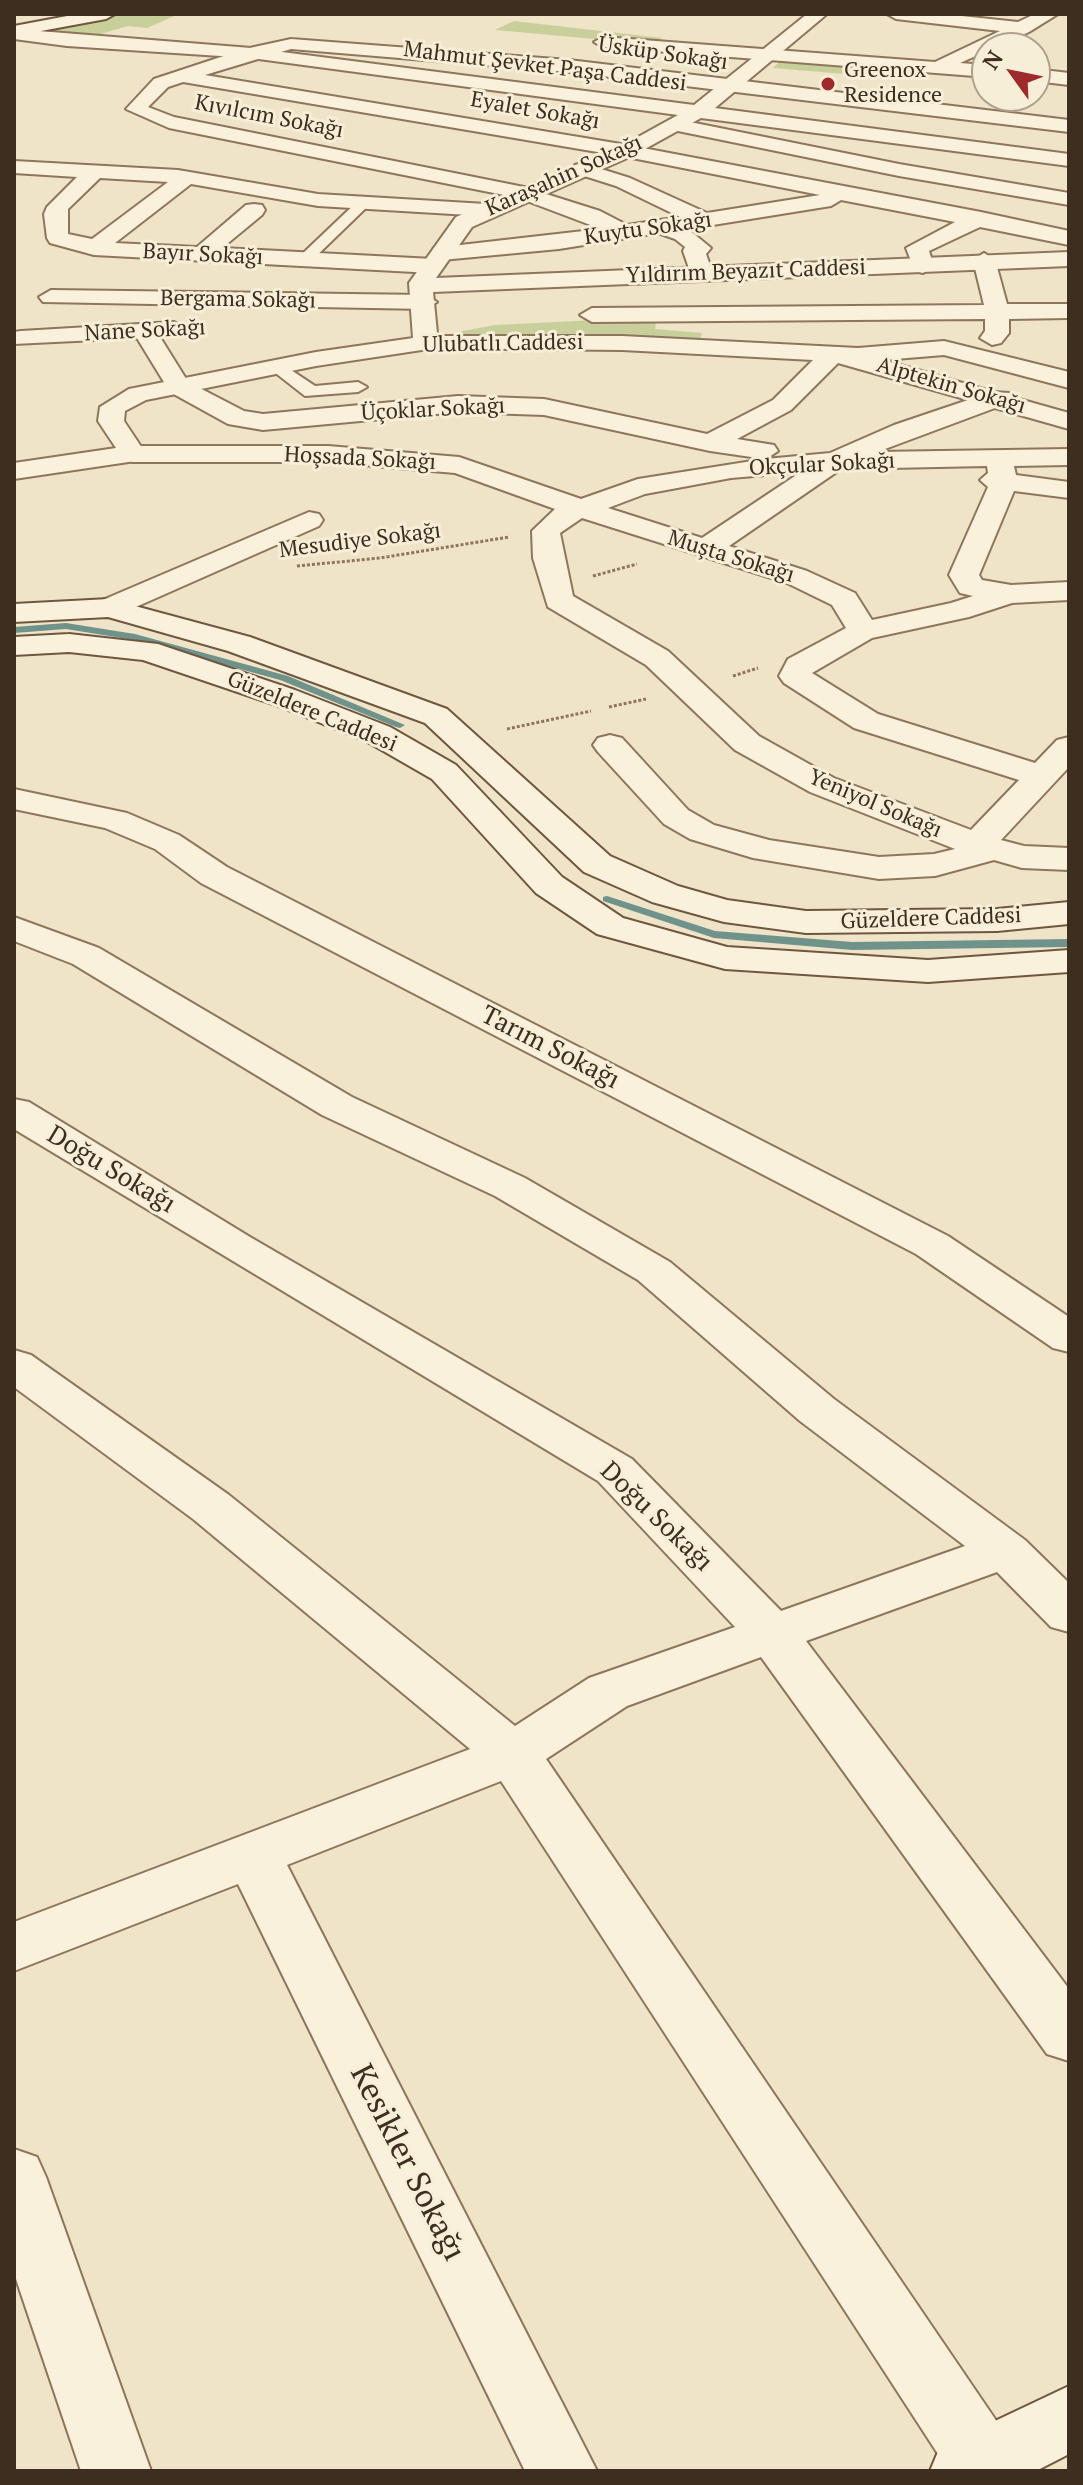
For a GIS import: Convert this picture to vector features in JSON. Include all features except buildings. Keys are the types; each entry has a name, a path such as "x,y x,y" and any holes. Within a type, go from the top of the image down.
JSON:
{"street":[{"path":"14,20 44,14"},
{"path":"14,32 106,14"},
{"name":"Karaşahin Sokağı","path":"429,296 464,222 524,193 627,151 699,111 722,95 727,87 792,32 818,14"},
{"path":"896,14 1056,32"},
{"path":"1012,32 1049,14"},
{"path":"841,62 926,15"},
{"path":"291,44 310,28"},
{"path":"763,29 820,35"},
{"name":"Mahmut Şevket Paşa Caddesi","path":"14,32 67,41 251,53 1069,160"},
{"path":"578,40 841,62 971,84"},
{"name":"Üsküp Sokağı","path":"251,53 291,44 569,66 1069,126"},
{"path":"935,46 971,49"},
{"name":"Kıvılcım Sokağı","path":"251,53 161,83 136,109 146,116 230,135 524,193 592,216 626,233"},
{"path":"900,106 928,75 971,55"},
{"path":"303,115 374,101 487,61"},
{"path":"928,75 971,72"},
{"name":"Eyalet Sokağı","path":"180,76 627,151 1069,238"},
{"path":"230,135 275,122"},
{"path":"675,125 1062,194"},
{"path":"14,167 186,178 284,195 486,210"},
{"path":"582,169 623,182 707,221"},
{"name":"Bayır Sokağı","path":"95,171 73,189 55,214 58,238 94,248 303,261 429,296"},
{"path":"94,248 186,178"},
{"path":"923,266 917,248 975,219 1062,194"},
{"name":"Kuytu Sokağı","path":"429,296 626,233 852,195"},
{"path":"798,228 898,204"},
{"path":"169,298 198,255 254,210"},
{"path":"663,228 683,234 700,248"},
{"path":"725,312 712,273 694,251 726,246"},
{"name":"Yıldırım Beyazıt Caddesi","path":"429,296 712,273 1069,259"},
{"path":"976,354 997,333 997,310 984,260"},
{"path":"288,308 303,261"},
{"path":"429,296 497,319"},
{"name":"Bergama Sokağı","path":"51,297 169,298 288,308 429,296"},
{"name":"Ulubatlı Caddesi","path":"133,454 111,421 113,407 138,394 279,367 429,296 622,343 833,354 944,348 1069,380"},
{"path":"570,316 725,312 863,314 1069,311"},
{"name":"Nane Sokağı","path":"21,338 192,328"},
{"path":"144,331 179,387"},
{"path":"710,443 782,405 833,354"},
{"name":"Alptekin Sokağı","path":"833,354 1000,398 1069,421"},
{"name":"Üçoklar Sokağı","path":"179,387 237,418 263,422 458,404 544,407 710,443 835,461"},
{"path":"703,548 835,461 903,431 1000,398"},
{"path":"14,471 133,454"},
{"name":"Hoşsada Sokağı","path":"133,454 328,454 426,460 459,465 580,508"},
{"path":"1001,471 1069,457"},
{"name":"Okçular Sokağı","path":"580,508 638,487 731,470 835,461 902,461 1001,471"},
{"path":"1001,471 1069,490"},
{"path":"1001,471 964,575 971,587 1069,603"},
{"path":"555,586 546,531 564,515 580,508"},
{"name":"Muşta Sokağı","path":"580,508 797,577 833,592 844,599 863,631"},
{"path":"109,608 309,520"},
{"name":"Yeniyol Sokağı","path":"555,586 559,601 657,658 747,743 822,785 986,847 1022,857 1069,859"},
{"path":"1042,776 866,721 795,676 799,666 863,631 958,611 1009,594 1069,591"},
{"name":"Güzeldere Caddesi","path":"14,613 109,608 239,644 436,716 597,864 665,894 724,911 806,922 997,920 1069,913"},
{"name":"Güzeldere Caddesi","path":"14,646 69,643 147,651 284,697 378,734 444,772 549,885 610,926 725,958 928,971 1069,961"},
{"path":"378,734 420,731 430,727 436,716"},
{"path":"610,745 676,817 702,832 766,850 879,868 935,865 986,847 1069,747"},
{"name":"Tarım Sokağı","path":"14,799 115,820 167,842 214,875 932,1245 1069,1338"},
{"path":"14,928 86,956 337,1106 510,1187 654,1271 817,1410 1007,1552 1069,1614"},
{"name":"Doğu Sokağı","path":"14,1111 234,1246 615,1470 772,1633 1069,2036"},
{"path":"14,1365 211,1507 513,1754 974,2466 1069,2418"},
{"path":"14,1947 513,1754 608,1692 1007,1552"},
{"name":"Kesikler Sokağı","path":"253,1855 562,2471"},
{"path":"14,2177 116,2471"}],"lane":[{"path":"303,261 364,203"},
{"path":"279,367 311,392 358,387"}],"path":[{"name":"Mesudiye Sokağı","path":"286,567 380,558 546,531"},
{"path":"555,586 703,548"}],"green space":[{"path":"119,14 179,14 147,28 128,26 87,38 48,35 28,29"},
{"path":"514,21 662,38 651,44 495,30"},
{"path":"782,59 913,70 905,79 773,68"},
{"path":"657,317 655,329 702,333 699,343 449,338 457,332 495,325"}],"waterway":[{"path":"14,630 66,626 135,637 284,678 400,725"},
{"path":"607,899 714,934 852,946 1069,943"}],"place":[{"name":"Greenox Residence","path":"828,84"}]}
